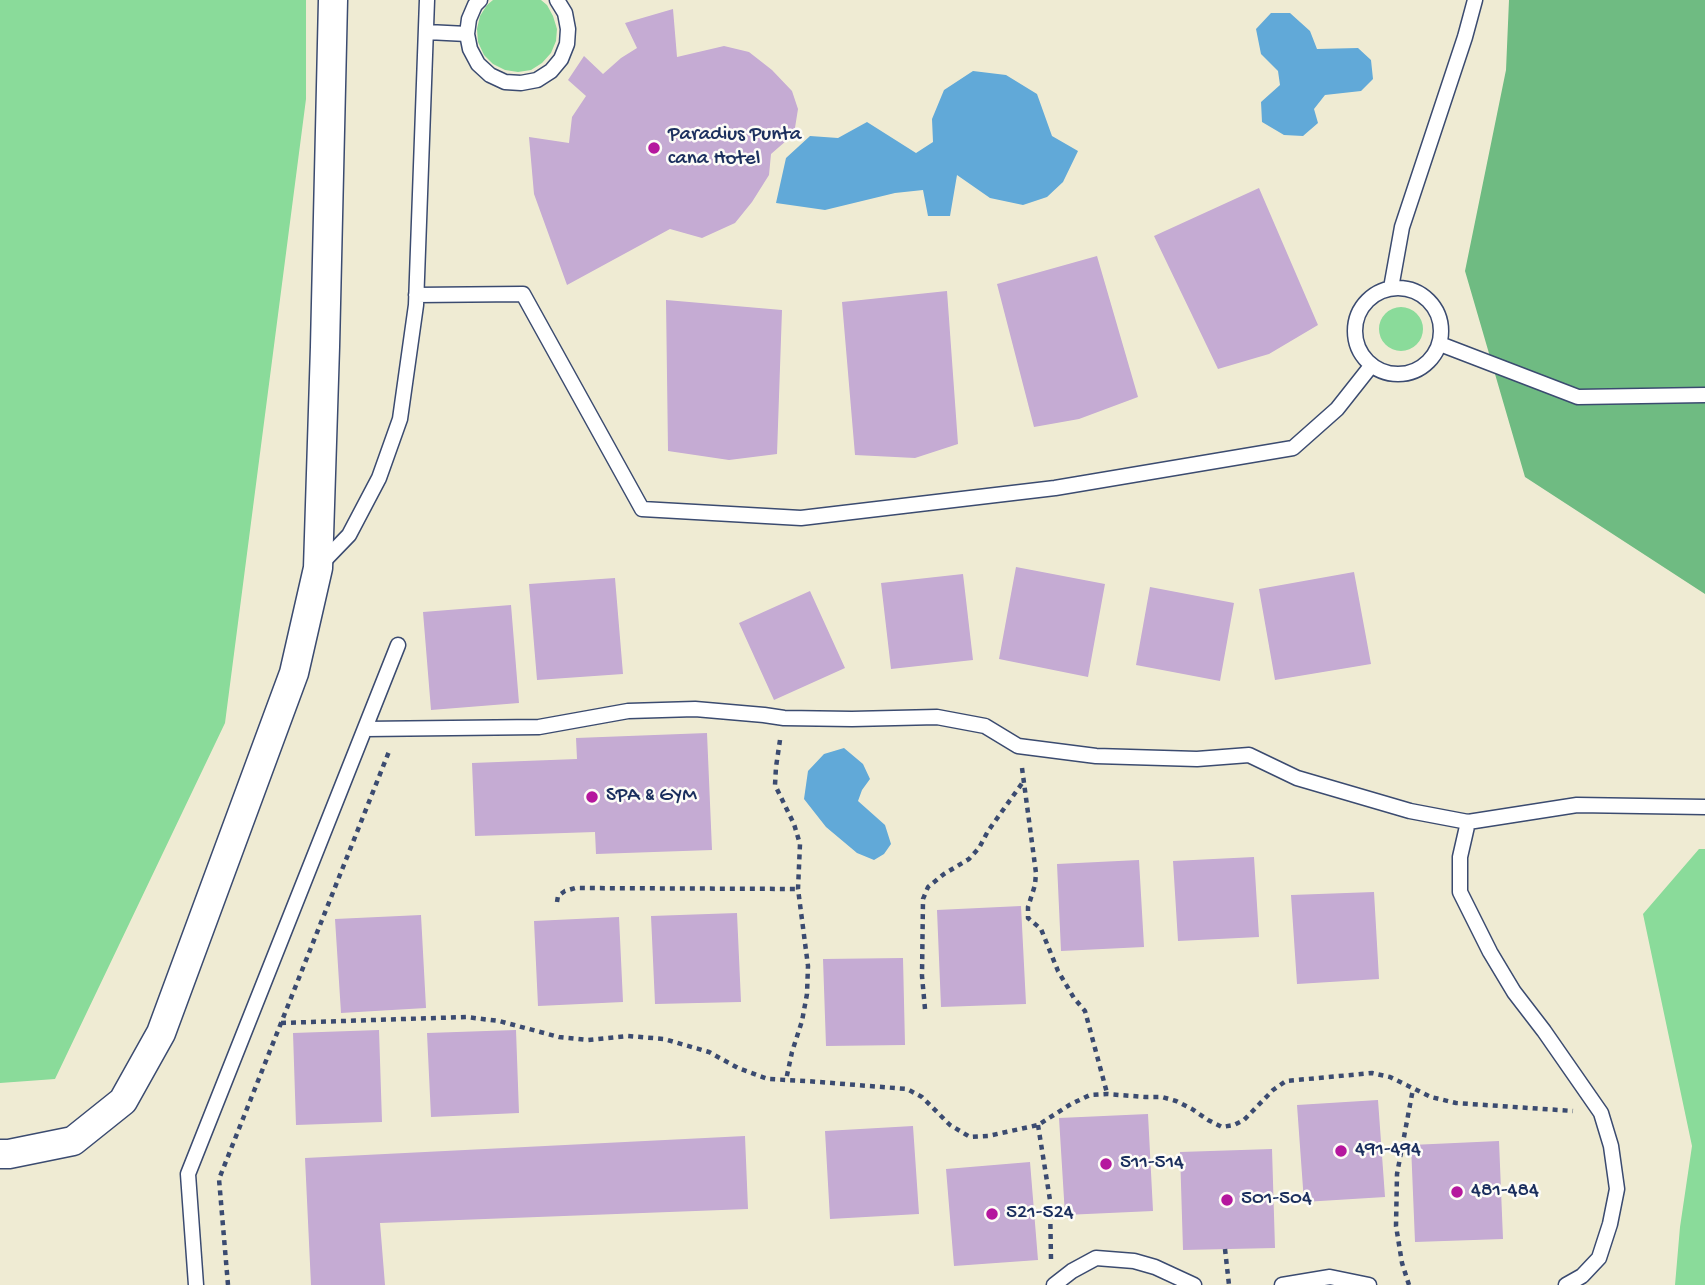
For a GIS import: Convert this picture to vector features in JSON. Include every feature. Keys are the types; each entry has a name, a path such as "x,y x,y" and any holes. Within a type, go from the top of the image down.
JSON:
{"street":[{"path":"0,1154 73,1142 123,1101 161,1033 294,673 318,568 326,347 333,0"}],"lane":[{"path":"318,568 349,535 379,478 400,419 416,295 427,0"},
{"path":"480,0 469,19 467,34 470,49 478,64 490,75 505,82 521,83 537,80 551,71 561,59 567,44 568,29 565,13 557,0"},
{"path":"1391,288 1402,227 1475,0"},
{"path":"427,32 467,34"},
{"path":"1391,288 1405,288 1419,293 1431,303 1439,315 1442,330 1440,344 1434,357 1424,367 1411,373 1384,373 1371,366 1356,342 1354,328 1357,314 1371,297 1391,288"},
{"path":"416,295 523,294 642,509 802,518 1055,488 1293,448 1337,409 1371,366"},
{"path":"1440,344 1578,397 1705,395"},
{"path":"196,1285 188,1174 398,645"},
{"path":"365,729 539,727 628,711 695,709 784,718 937,717 985,726 1018,746 1096,756 1197,759 1249,755 1310,782 1410,811 1468,822 1577,805 1705,807"},
{"path":"1468,822 1460,857 1460,892 1490,952 1514,992 1601,1113 1611,1146 1617,1189 1611,1224 1599,1258 1582,1276 1566,1285"},
{"path":"1054,1285 1096,1258 1134,1261 1155,1267 1194,1285"},
{"path":"1282,1285 1330,1278 1369,1285"}],"path":[{"path":"784,718 775,785 794,824 800,844 798,889 808,966 802,1021 786,1080"},
{"path":"228,1285 219,1179 398,730"},
{"path":"1018,746 1036,873 1028,918 1041,929 1058,971 1085,1011 1107,1094"},
{"path":"925,1009 922,976 923,899 928,887 943,874 970,859 1024,781"},
{"path":"557,902 558,896 575,888 798,889"},
{"path":"281,1023 466,1017 499,1021 559,1037 589,1040 628,1036 664,1040 709,1052 738,1068 768,1079 907,1089 922,1097 950,1125 970,1137 988,1136 1038,1125 1090,1095 1107,1094 1162,1097 1176,1101 1222,1127 1244,1120 1273,1090 1286,1081 1373,1073 1390,1077 1431,1097 1456,1103 1601,1113"},
{"path":"1409,1285 1402,1263 1396,1226 1396,1200 1397,1174 1413,1089"},
{"path":"1038,1125 1050,1200 1054,1285"},
{"path":"1226,1249 1229,1285"}],"green space":[{"path":"0,0 306,0 306,99 225,723 55,1079 0,1083"},
{"path":"493,0 541,0 547,5 557,29 556,41 551,53 542,63 531,70 518,72 493,64 484,55 478,42 477,29 480,16"},
{"path":"1509,0 1705,0 1705,594 1525,477 1465,271 1506,70"},
{"path":"1401,307 1416,314 1423,329 1416,344 1401,351 1386,344 1379,329 1386,314"},
{"path":"1699,849 1705,849 1705,1285 1675,1285 1692,1146 1643,914"}],"water":[{"path":"1271,13 1290,13 1310,31 1317,49 1358,48 1371,60 1373,79 1361,91 1325,95 1314,109 1318,123 1303,136 1284,135 1262,122 1261,102 1280,85 1278,71 1261,54 1256,29"},
{"path":"973,71 1006,75 1037,94 1052,136 1078,151 1063,182 1047,197 1023,205 990,198 957,175 950,216 928,216 923,190 895,193 825,210 776,203 786,158 810,136 838,138 867,122 916,153 933,142 932,119 944,90"},
{"path":"844,748 863,764 870,779 858,801 885,825 891,844 884,854 874,860 857,853 826,827 804,799 808,771 824,754"}],"building":[{"name":"Paradius Punta cana Hotel","path":"673,9 677,57 724,46 749,52 772,70 792,91 798,109 794,134 771,154 769,175 735,223 702,238 670,229 567,285 534,194 529,137 569,143 572,117 586,96 568,80 584,56 603,74 637,48 625,23"},
{"path":"1259,188 1318,325 1269,354 1218,369 1154,236"},
{"path":"1097,256 1138,397 1079,419 1034,427 997,284"},
{"path":"947,291 958,444 915,458 855,455 842,302"},
{"path":"666,300 782,310 777,454 729,460 668,451"},
{"path":"1016,567 1105,584 1088,677 999,659"},
{"path":"1354,572 1371,664 1275,680 1259,589"},
{"path":"963,574 973,660 891,669 881,583"},
{"path":"615,578 623,674 537,680 529,584"},
{"path":"1150,587 1234,603 1220,681 1136,665"},
{"path":"810,591 845,668 774,700 739,623"},
{"path":"511,605 519,703 431,710 423,612"},
{"name":"SPA & GYM","path":"707,733 712,850 596,854 595,832 475,836 472,763 577,759 576,738"},
{"path":"1254,857 1259,937 1178,941 1173,861"},
{"path":"1139,860 1144,947 1061,951 1057,864"},
{"path":"1374,892 1379,979 1297,984 1291,895"},
{"path":"1021,906 1026,1004 941,1007 937,910"},
{"path":"737,913 741,1002 655,1004 651,916"},
{"path":"421,915 426,1008 341,1013 335,919"},
{"path":"619,917 623,1002 538,1006 534,921"},
{"path":"903,958 905,1045 826,1046 823,959"},
{"path":"379,1030 382,1122 296,1125 293,1033"},
{"path":"516,1030 519,1113 431,1117 427,1033"},
{"name":"491-494","path":"1378,1100 1385,1197 1304,1202 1297,1105"},
{"name":"511-514","path":"1148,1114 1153,1211 1065,1215 1059,1118"},
{"path":"913,1126 919,1214 830,1219 825,1131"},
{"path":"745,1136 748,1209 380,1223 385,1285 311,1285 305,1158"},
{"name":"481-484","path":"1499,1141 1503,1239 1415,1242 1411,1145"},
{"name":"501-504","path":"1272,1149 1275,1248 1183,1250 1180,1152"},
{"name":"521-524","path":"1030,1162 1038,1260 954,1266 946,1169"}],"place":[{"name":"Paradius Punta cana Hotel","path":"654,148"},
{"name":"SPA & GYM","path":"592,797"},
{"name":"491-494","path":"1341,1151"},
{"name":"511-514","path":"1106,1164"},
{"name":"481-484","path":"1457,1192"},
{"name":"501-504","path":"1227,1200"},
{"name":"521-524","path":"992,1214"}]}
